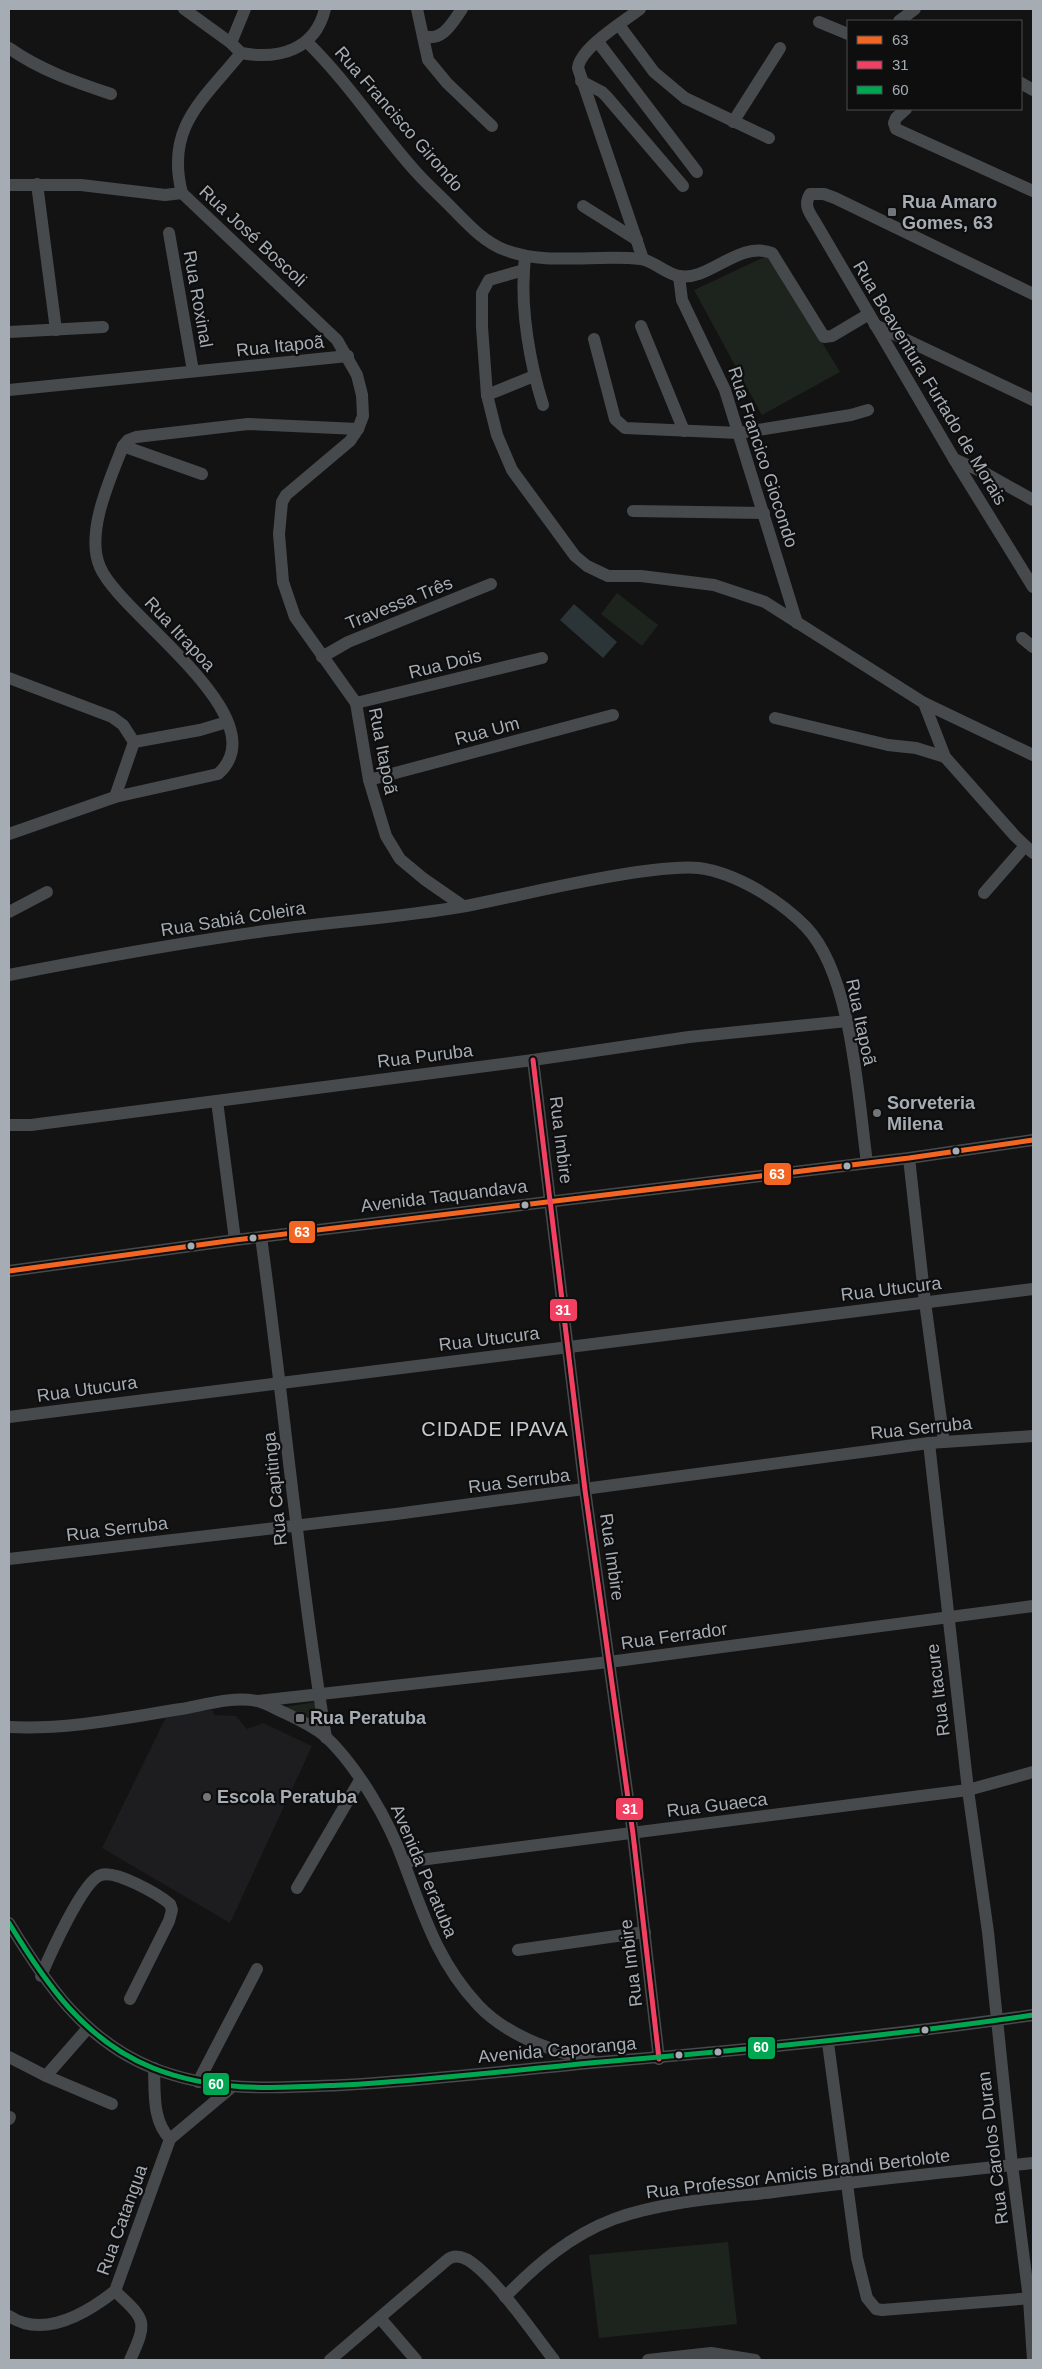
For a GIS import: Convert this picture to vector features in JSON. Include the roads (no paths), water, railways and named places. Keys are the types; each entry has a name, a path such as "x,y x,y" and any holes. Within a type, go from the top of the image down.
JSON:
{"street":[{"path":"184,9 231,43 241,53 277,55 307,42 315,33 325,9"},
{"path":"231,43 245,9"},
{"path":"417,9 423,45 432,65 447,83 492,126"},
{"path":"423,36 432,38 440,36 462,9"},
{"path":"640,9 598,42 579,60 578,68 643,259"},
{"path":"900,20 915,9"},
{"path":"819,22 847,34"},
{"path":"619,25 648,65 685,98 769,138"},
{"name":"Rua Francisco Girondo","path":"307,42 335,73 417,173 472,228 487,240 525,256 643,259 678,276"},
{"path":"598,42 697,172"},
{"path":"9,48 25,59 62,77 111,94"},
{"path":"733,122 780,48"},
{"name":"Rua José Boscoli","path":"241,53 190,115 182,130 177,160 182,193 313,316 337,340 348,356"},
{"path":"581,81 608,97 683,186"},
{"path":"1022,84 1033,90"},
{"path":"905,110 896,118 894,124 896,129 1033,191"},
{"path":"9,184 81,185 164,194 182,193"},
{"path":"37,184 56,330"},
{"name":"Rua Boaventura Furtado de Morais","path":"1033,294 835,198 824,194 810,194 807,208 954,459 1033,587"},
{"path":"583,206 637,240"},
{"name":"Rua Roxinal","path":"169,233 193,371"},
{"path":"678,276 699,272 749,251 764,250 772,253 824,336 828,338 872,319 1033,400"},
{"path":"525,256 523,289 534,376 543,405"},
{"path":"524,270 489,280 482,293 486,395 498,436 512,470 575,556 587,566 608,576 641,576 714,585 765,602 924,703 1033,755"},
{"name":"Rua Francico Giocondo","path":"678,276 682,300 718,373 739,433 797,623"},
{"path":"641,326 684,431"},
{"path":"9,332 103,328"},
{"path":"594,339 602,374 619,424 625,428 739,433 851,415 868,410"},
{"name":"Rua Itapoã","path":"9,390 348,356 362,395 363,416 358,429 350,441 286,495 282,502 279,534 283,582 295,617 356,703 369,780 386,836 400,859 424,879 463,906 607,876 664,869 699,868 736,880 766,895 790,911 808,929 822,950 834,974 847,1021 867,1163"},
{"path":"486,395 534,376"},
{"path":"202,474 122,446 128,440 136,437 248,424 358,429"},
{"name":"Rua Itrapoa","path":"115,797 218,774 228,765 232,750 227,722 192,669 114,590 99,567 96,528 122,446"},
{"path":"954,459 983,472 1033,500"},
{"path":"633,511 764,513"},
{"name":"Travessa Três","path":"322,657 348,642 491,584"},
{"path":"1022,638 1033,647"},
{"name":"Rua Dois","path":"356,703 542,658"},
{"path":"9,678 112,717 124,725 134,742 115,797 9,834"},
{"path":"924,703 945,757 1029,849 984,893"},
{"name":"Rua Um","path":"369,780 613,715"},
{"path":"775,718 888,745 916,748 945,757"},
{"path":"134,742 200,730 227,722"},
{"path":"9,912 47,892"},
{"name":"Rua Sabiá Coleira","path":"9,976 257,932 463,906"},
{"name":"Rua Puruba","path":"9,1125 49,1123 217,1102 534,1060 689,1037 847,1021"},
{"name":"Rua Imbire","path":"534,1060 570,1346 585,1490 633,1834 660,2058"},
{"path":"217,1102 235,1240"},
{"name":"Avenida Taquandava","path":"9,1271 551,1200 909,1158 1033,1140"},
{"path":"909,1158 925,1302 944,1442"},
{"name":"Rua Capitinga","path":"261,1237 281,1384 296,1526 326,1738"},
{"name":"Rua Utucura","path":"9,1417 1033,1289"},
{"name":"Rua Serruba","path":"9,1559 585,1490 928,1443 1033,1436"},
{"name":"Rua Itacure","path":"928,1443 968,1790 988,1932"},
{"name":"Rua Ferrador","path":"258,1701 609,1662 1033,1606"},
{"name":"Avenida Peratuba","path":"9,1727 62,1726 215,1703 258,1701 292,1717 326,1738 360,1780 379,1809 404,1862 433,1941 449,1968 479,2006 502,2024 524,2037 572,2056 600,2062"},
{"name":"Rua Guaeca","path":"404,1862 968,1790 1033,1772"},
{"path":"297,1888 360,1780"},
{"path":"41,1976 56,1942 82,1894 96,1877 102,1874 111,1875 158,1896 170,1904 172,1910 169,1921 130,1999"},
{"name":"Avenida Caporanga","path":"9,1923 41,1976 88,2028 118,2050 154,2068 198,2082 232,2087 275,2089 395,2082 828,2042 1033,2015"},
{"path":"518,1950 645,1932"},
{"name":"Rua Carolos Duran","path":"988,1932 1012,2165 1031,2298 1033,2360"},
{"path":"198,2082 257,1969"},
{"path":"46,2076 88,2028"},
{"path":"828,2042 856,2258 864,2289 871,2305 876,2309 882,2310 925,2305 1031,2298"},
{"path":"9,2056 46,2076 112,2104"},
{"path":"154,2068 157,2117 161,2128 170,2139 232,2087"},
{"name":"Rua Catangua","path":"130,2360 143,2331 143,2325 138,2314 115,2291 170,2139"},
{"name":"Rua Professor Amicis Brandi Bertolote","path":"505,2297 550,2254 613,2220 640,2212 698,2202 846,2183 1033,2163"},
{"path":"330,2360 451,2257 467,2260 505,2297 554,2360"},
{"path":"9,2316 29,2323 63,2322 102,2301 115,2291"},
{"path":"380,2318 416,2360"},
{"path":"648,2360 711,2353 755,2360"}],"place":[{"name":"Rua Amaro Gomes, 63","path":"892,212"},
{"name":"Sorveteria Milena","path":"877,1113"},
{"name":"Rua Peratuba","path":"300,1718"},
{"name":"Escola Peratuba","path":"207,1797"}],"district":[{"name":"CIDADE IPAVA","path":"495,1429"}]}
